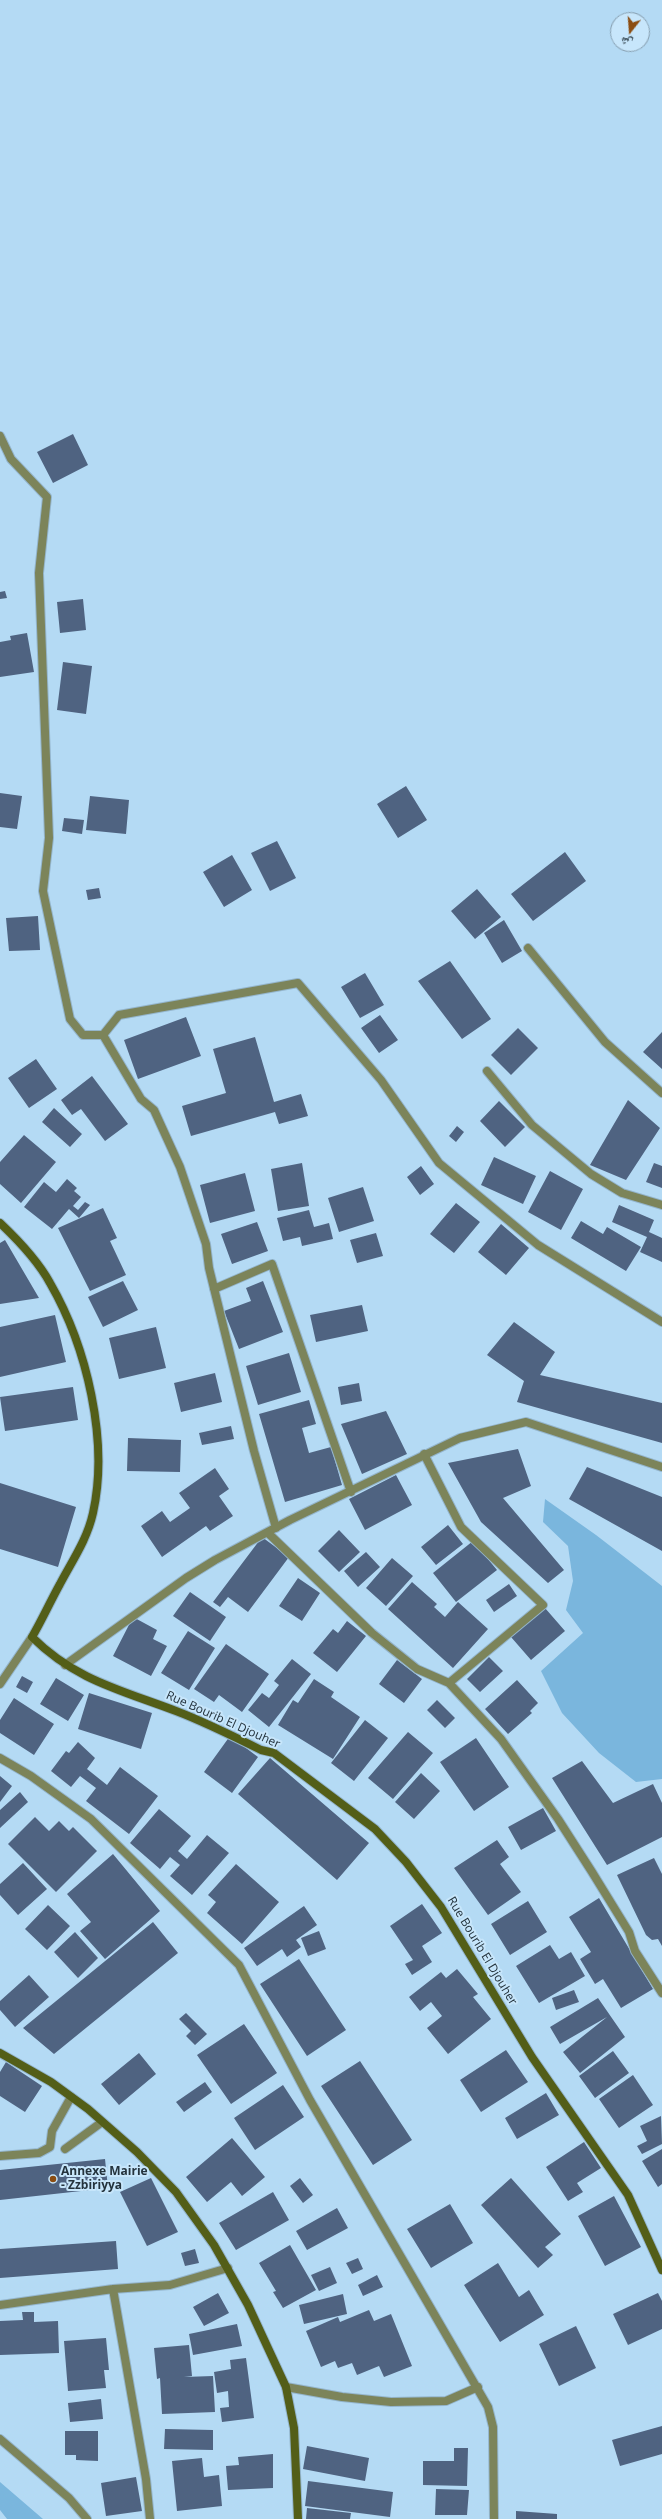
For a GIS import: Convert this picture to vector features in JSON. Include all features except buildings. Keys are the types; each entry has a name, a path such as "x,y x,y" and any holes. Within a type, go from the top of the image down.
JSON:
{"main road":[{"path":"0,1223 29,1255 50,1282 59,1299 82,1358 96,1428 98,1472 93,1513 88,1533 32,1637"},
{"name":"Rue Bourib El Djouher","path":"32,1637 64,1665 96,1682 177,1711 261,1750 274,1753 375,1829 390,1843 441,1907 532,2057 628,2195 662,2270"},
{"path":"0,2053 51,2082 137,2152 176,2192 228,2268 269,2347 286,2387 294,2428 298,2519"}],"street":[{"path":"0,436 11,458 47,497 39,573 49,838 43,891 70,1019 83,1035 103,1035"},
{"path":"528,948 605,1042 662,1093"},
{"path":"103,1035 119,1015 298,983 381,1080 439,1163 538,1245 662,1322"},
{"path":"103,1035 141,1099 154,1110 180,1167 206,1244 214,1288 254,1451 276,1528"},
{"path":"487,1071 532,1125 591,1174 622,1193 662,1205"},
{"path":"214,1288 272,1264 351,1492"},
{"path":"64,1665 186,1578 276,1528 351,1492 424,1454 460,1438 526,1422 662,1467"},
{"path":"424,1454 461,1526 543,1605 449,1683"},
{"path":"268,1533 378,1637 417,1669 449,1683 501,1739 545,1800 629,1932 635,1951 662,1993"},
{"path":"0,1684 32,1637"},
{"path":"0,1758 31,1776 91,1819 239,1965 310,2100 478,2387 488,2407 493,2427 494,2519"},
{"path":"0,2156 39,2153 50,2147 52,2131 71,2097"},
{"path":"65,2149 102,2122"},
{"path":"0,2305 113,2289 170,2284 228,2268"},
{"path":"113,2289 146,2479 150,2519"},
{"path":"286,2387 342,2397 390,2402 446,2401 478,2387"},
{"path":"0,2439 69,2498 87,2519"}],"shaded area":[{"path":"545,1499 596,1535 662,1586 662,1779 636,1782 599,1753 562,1713 541,1671 583,1633 566,1610 573,1581 568,1546 543,1522"},
{"path":"0,2482 43,2519 7,2519 0,2510"}],"place":[{"name":"Annexe Mairie - Zzbiriyya","path":"53,2179"}]}
